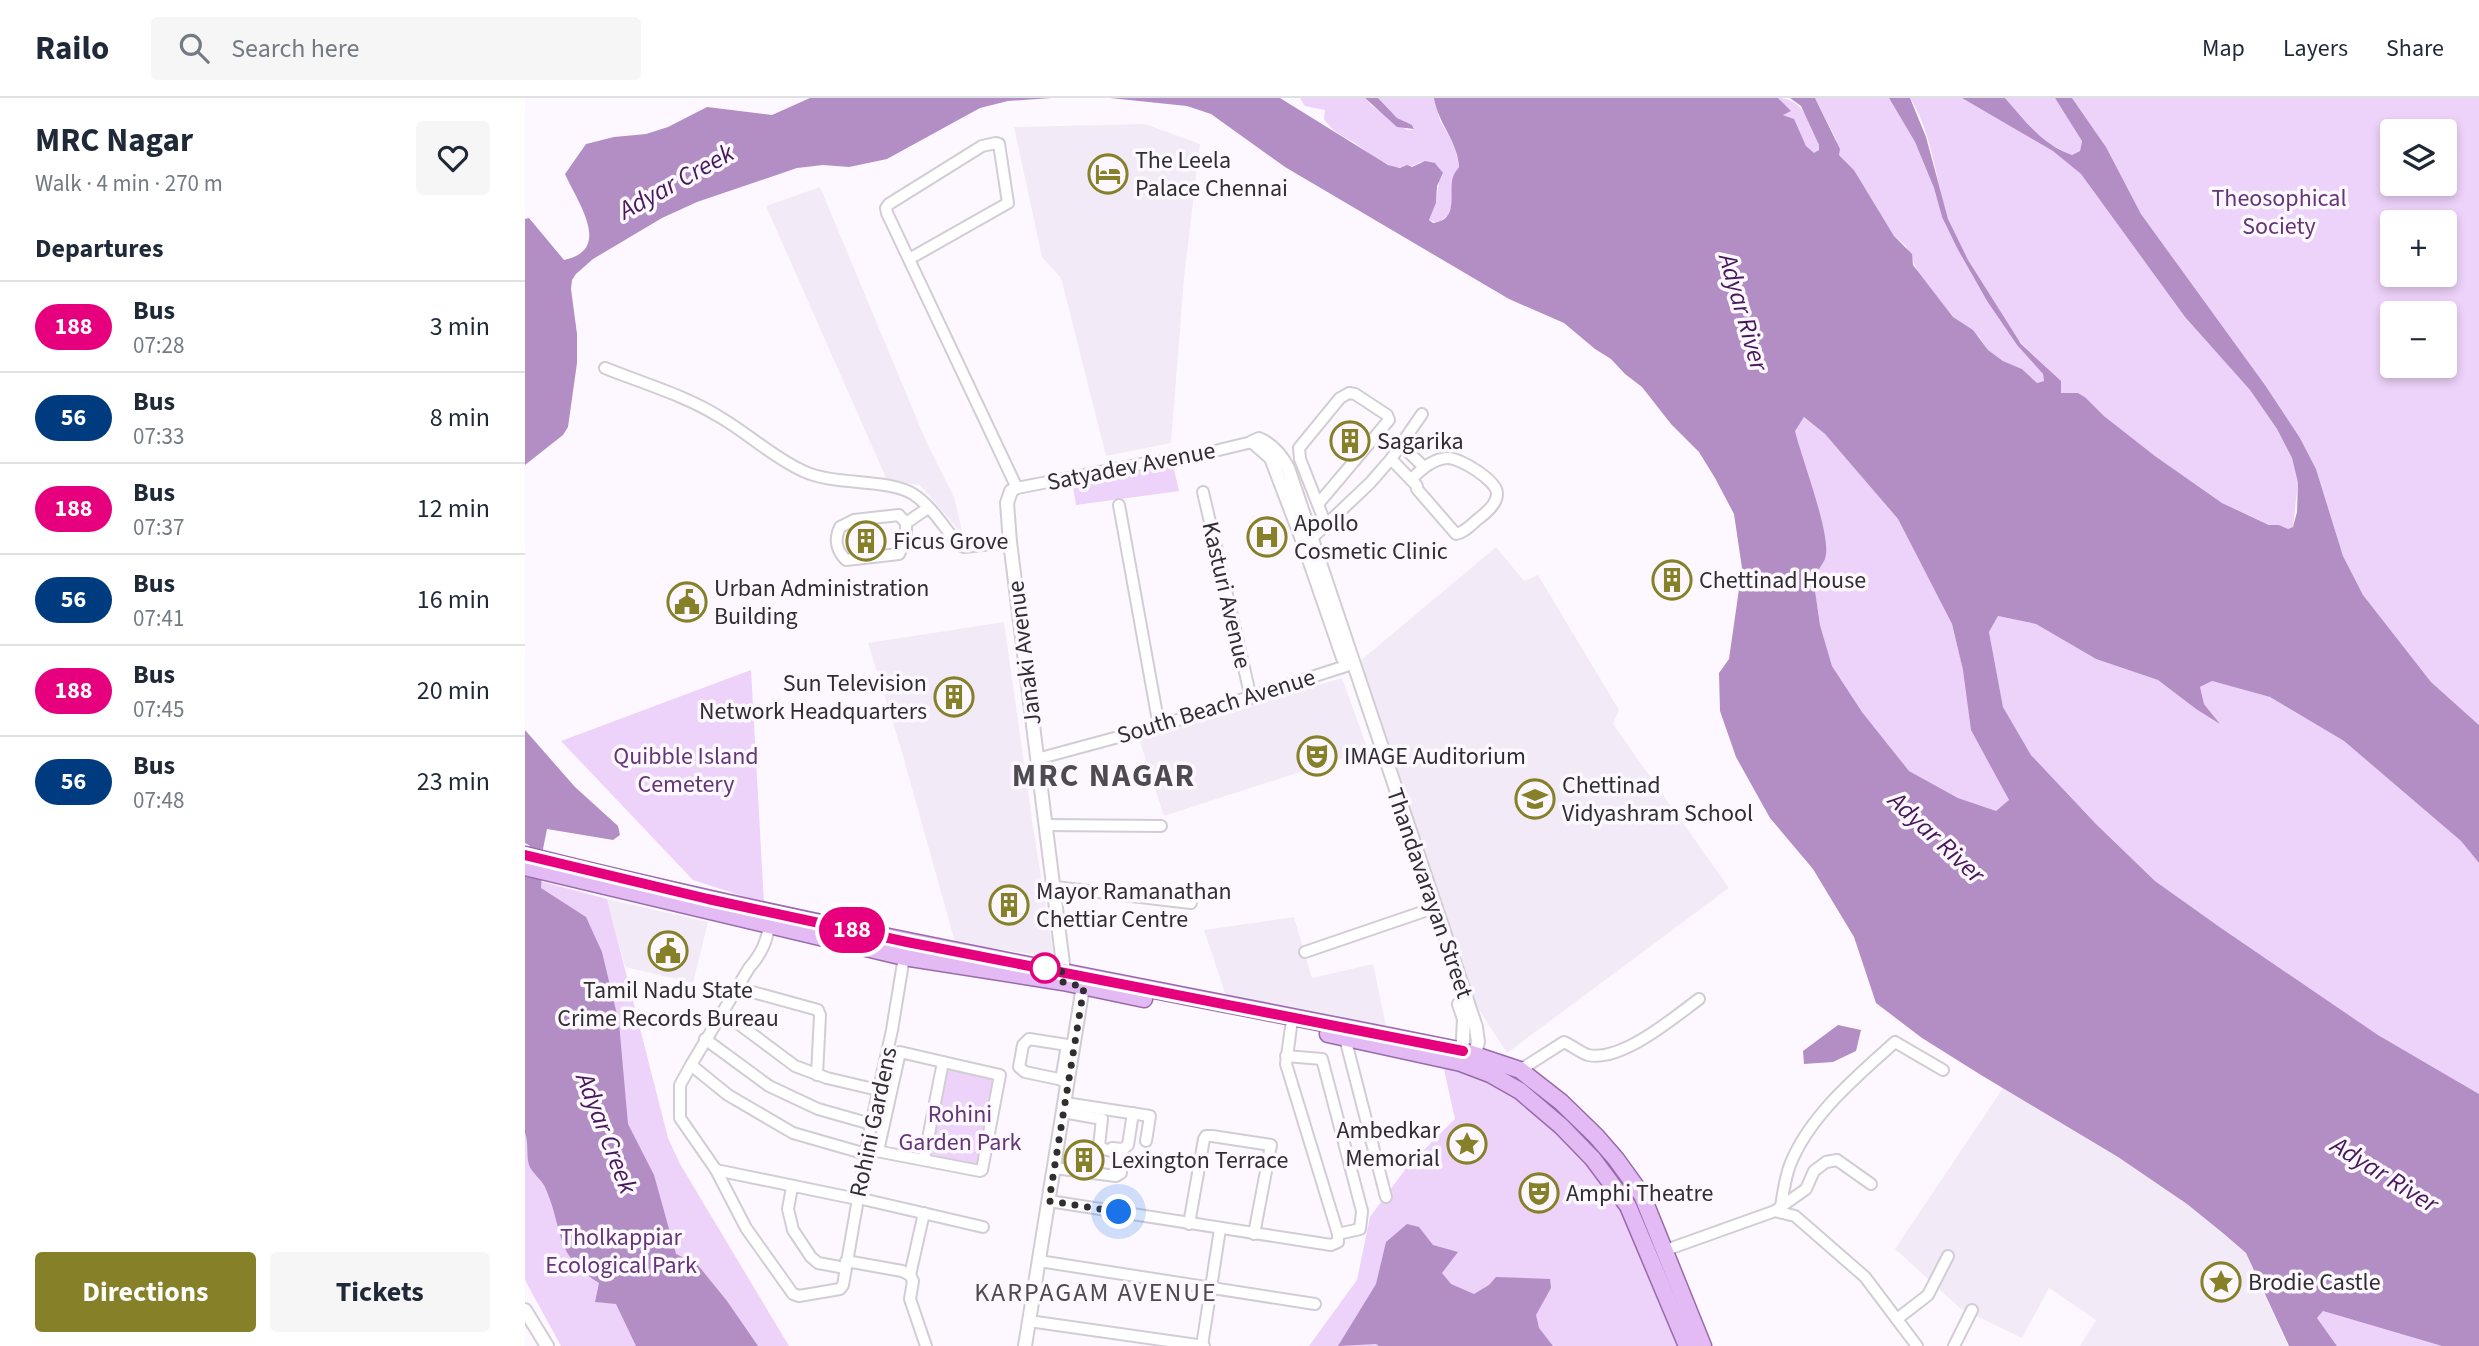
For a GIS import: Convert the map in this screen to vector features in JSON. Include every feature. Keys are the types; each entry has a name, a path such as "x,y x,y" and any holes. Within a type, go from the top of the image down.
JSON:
{"main road":[{"path":"525,855 617,884"},
{"path":"525,867 617,884 770,920 904,957 1063,977"},
{"path":"770,920 907,942 1063,977 1520,1070 1561,1102 1596,1136 1642,1195 1703,1346"},
{"path":"1084,981 1345,1038 1468,1059 1520,1091 1561,1126 1593,1159 1627,1206 1687,1346"}],"street":[{"path":"909,259 1008,203 999,144 984,145 887,205 887,213 1014,489"},
{"path":"605,368 705,408 776,457 807,473 820,478 912,493 964,547 1010,541"},
{"path":"1252,442 1259,439 1269,443 1282,457 1299,448 1341,398 1349,393 1355,394 1387,415 1389,420 1383,429 1318,504"},
{"path":"1308,540 1370,483 1391,459 1422,414"},
{"path":"1383,429 1402,443 1424,467"},
{"name":"Satyadev Avenue","path":"1014,489 1173,461 1252,442"},
{"name":"Thandavarayan Street","path":"1252,442 1271,458 1308,540"},
{"path":"1299,448 1300,459 1325,525"},
{"name":"Thandavarayan Street","path":"1282,457 1399,812 1476,1027 1478,1042 1468,1059"},
{"path":"1391,459 1456,534 1463,532 1489,509 1497,497 1496,487 1486,477 1448,457 1424,467 1411,480"},
{"name":"Janaki Avenue","path":"1014,489 1007,503 1010,541 1055,887 1063,977"},
{"name":"Kasturi Avenue","path":"1203,492 1251,698"},
{"path":"1119,505 1159,726"},
{"path":"906,523 928,508"},
{"path":"899,515 906,523 906,539 899,554 846,560 838,553 836,537 839,527 854,520 899,515"},
{"name":"South Beach Avenue","path":"1037,759 1251,698 1349,663"},
{"name":"Thandavarayan Street","path":"1399,812 1464,1019 1468,1059"},
{"path":"1046,825 1161,827"},
{"path":"1055,887 1191,903"},
{"path":"1305,952 1428,910"},
{"path":"770,920 761,955 749,968 724,1013 705,1038 680,1085 680,1118 716,1170 983,1227"},
{"name":"Rohini Gardens","path":"716,1170 746,1228 793,1294 799,1296 842,1287 857,1199 870,1151 871,1124 892,1030 904,957"},
{"path":"1025,1346 1064,1108 1065,1081 1084,981"},
{"path":"738,988 818,1010 817,1075"},
{"path":"1520,1070 1564,1042 1588,1055 1628,1048 1699,999"},
{"path":"724,1013 795,1066 817,1075 878,1090"},
{"path":"1049,1201 1331,1245 1338,1242 1338,1234 1286,1064 1291,1027"},
{"path":"705,1038 781,1093 818,1109 871,1124"},
{"path":"1345,1038 1386,1197"},
{"path":"1065,1081 1025,1072 1019,1067 1023,1045 1029,1039 1071,1045"},
{"path":"1778,1209 1791,1163 1815,1123 1850,1082 1895,1042 1943,1070"},
{"path":"691,1065 728,1095 793,1133 870,1151 982,1170 999,1090 999,1074 900,1052 870,1151"},
{"path":"1286,1056 1322,1059 1362,1211 1360,1229 1338,1234"},
{"path":"924,1159 943,1062"},
{"path":"1064,1108 1110,1109 1150,1116 1146,1141"},
{"path":"1054,1167 1116,1176 1121,1172 1122,1154 1099,1146 1102,1119 1064,1108"},
{"path":"1110,1109 1104,1143 1107,1147 1123,1149 1128,1145 1133,1113"},
{"path":"1189,1224 1206,1136 1271,1145 1254,1234"},
{"path":"1666,1250 1778,1209 1806,1189 1814,1171 1826,1163 1837,1160 1871,1184"},
{"path":"792,1187 788,1209 793,1230 811,1258 818,1263 902,1271 910,1275 913,1281 910,1299 926,1346"},
{"path":"1778,1209 1795,1216 1865,1277 1917,1346"},
{"path":"910,1275 924,1213"},
{"path":"1029,1321 1202,1346 1220,1229"},
{"path":"1897,1319 1928,1295 1948,1256"},
{"path":"1039,1261 1315,1304"},
{"path":"525,1310 547,1346"},
{"path":"1954,1346 1972,1310"}],"shaded area":[{"path":"1145,124 1200,144 1184,278 1171,443 1106,456 1061,278 1042,257 1014,127"},
{"path":"820,187 926,441 954,497 963,535 920,485 887,480 766,206"},
{"name":"Chettinad Vidyashram School","path":"1496,547 1524,581 1538,575 1619,710 1613,724 1729,888 1507,1053 1472,999 1359,662"},
{"path":"1004,622 1054,958 955,942 868,643"},
{"path":"1342,678 1368,750 1164,816 1139,739"},
{"path":"607,899 708,922 693,983 625,967"},
{"path":"1294,917 1312,978 1373,964 1386,1026 1227,999 1204,930"},
{"path":"2003,1088 2118,1157 2187,1204 2246,1253 2288,1346 2080,1346 2096,1320 2049,1288 2022,1338 1960,1308 1895,1249"}],"green space":[{"path":"1300,98 1365,98 1407,130 1413,130 1414,127 1397,118 1378,98 1434,98 1440,121 1455,146 1459,167 1453,178 1453,202 1448,215 1438,223 1429,220 1443,175 1437,165 1420,162 1404,168 1388,164 1331,128 1324,119 1325,110 1305,106"},
{"path":"1778,98 1787,99 1801,108 1820,147 1817,153 1813,153 1806,146 1792,118 1783,115 1783,104"},
{"path":"1815,98 1889,98 1915,142 1934,188 1942,217 1957,248 1987,301 2017,345 2043,374 2044,381 2037,383 2022,369 2003,361 1988,350 1979,337 1953,317 1918,272 1906,246 1894,236 1854,170 1839,155 1836,139"},
{"path":"1910,98 1962,98 2053,150 2081,174 2185,317 2250,390 2277,429 2292,458 2298,483 2293,527 2288,529 2270,525 2222,503 2155,456 2104,416 2086,398 2061,393 2048,369 2013,333 1957,241 1947,216 1923,125"},
{"path":"2005,98 2055,98 2080,135 2080,151 2072,155 2052,145 2035,131"},
{"name":"Theosophical Society","path":"2072,98 2479,98 2479,725 2431,682 2363,595 2343,556 2316,469 2300,438 2265,385 2141,214 2106,147"},
{"path":"1804,417 1825,434 1898,519 1952,624 1963,669 1999,780 2009,801 1996,812 1958,798 1909,771 1862,712 1832,666 1820,625 1813,577 1826,557 1794,430"},
{"path":"1172,461 1179,491 1076,505 1072,480"},
{"path":"1998,616 2036,624 2096,659 2158,680 2218,722 2204,704 2200,687 2212,681 2270,697 2344,741 2461,841 2479,863 2479,1094 2378,1035 2221,928 2155,881 2096,824 2031,755 2003,707 1989,632"},
{"name":"Quibble Island Cemetery","path":"751,670 764,903 693,880 561,741"},
{"name":"Tholkappiar Ecological Park","path":"525,877 607,899 668,1138 680,1164 789,1346 561,1346 525,1280"},
{"name":"Rohini Garden Park","path":"945,1063 1000,1079 982,1169 924,1152"},
{"path":"1443,1065 1484,1077 1504,1088 1544,1117 1582,1154 1624,1213 1681,1346 1309,1346 1357,1280 1370,1217 1407,1167 1455,1119"},
{"path":"2323,1311 2442,1346 2337,1346 2317,1318"}],"water":[{"name":"Adyar Creek","path":"810,98 1052,98 1008,101 980,108 887,159 849,167 823,165 797,168 697,202 662,218 593,259 572,280 577,363 568,427 563,435 525,465 525,219 529,218 564,260 579,255 587,246 588,224 565,174 586,144 614,137 646,134 668,127 707,107 772,115"},
{"name":"Adyar River","path":"1110,98 1280,98 1388,165 1400,168 1407,165 1412,167 1425,161 1435,163 1443,173 1429,220 1433,223 1447,217 1450,211 1453,177 1459,167 1455,149 1439,116 1434,98 1778,98 1791,111 1783,115 1794,119 1806,146 1814,153 1819,150 1819,145 1801,106 1790,98 1815,98 1840,149 1839,155 1854,170 1894,236 1912,254 1913,265 1953,317 1973,330 1988,350 2003,361 2022,369 2037,383 2044,381 2043,374 2017,345 1987,301 1942,217 1934,188 1915,142 1889,98 1910,98 1926,137 1948,219 1968,260 2021,344 2061,381 2061,393 2078,393 2086,398 2104,416 2155,456 2222,503 2269,525 2288,529 2293,527 2297,512 2298,483 2292,458 2277,429 2250,390 2185,317 2081,174 2053,151 1962,98 2005,98 2044,139 2072,155 2080,151 2082,141 2055,98 2072,98 2106,147 2141,214 2265,385 2300,438 2316,469 2343,556 2363,595 2431,682 2479,725 2479,863 2461,841 2344,741 2270,697 2212,681 2200,687 2204,704 2220,724 2158,680 2096,659 2036,624 1998,616 1989,632 2003,707 2031,755 2155,881 2378,1035 2479,1094 2479,1346 2442,1346 2323,1311 2317,1318 2337,1346 2289,1346 2246,1253 2224,1234 2187,1204 2118,1157 1922,1038 1876,1003 1854,937 1813,869 1770,818 1736,757 1720,711 1719,673 1729,659 1742,568 1734,514 1699,452 1671,424 1642,387 1564,323 1509,299 1285,167 1211,114 1187,106","holes":["1804,417 1825,434 1898,519 1952,624 1963,670 1971,730 2009,800 1996,811 1958,798 1909,771 1862,712 1832,666 1820,625 1813,577 1825,559 1825,534 1795,431"]},
{"path":"1365,98 1378,98 1397,118 1412,125 1414,129 1397,127"},
{"name":"Tholkappiar Ecological Park","path":"525,730 575,787 618,826 620,835 613,840 547,829 541,888 586,917 602,952 619,1023 628,1124 654,1175 676,1254 697,1264 758,1346 636,1346 616,1304 595,1302 599,1283 574,1262 567,1251 545,1187 529,1165 525,1133 525,868 530,846 525,843"},
{"path":"1838,1025 1861,1030 1856,1051 1833,1062 1804,1064 1803,1051"},
{"path":"1407,1224 1419,1227 1433,1245 1458,1252 1442,1273 1451,1284 1474,1294 1496,1277 1550,1279 1551,1288 1536,1315 1539,1328 1553,1346 1338,1346 1376,1284 1386,1242"}],"bus line":[{"name":"188","path":"525,855 708,899 907,942 1463,1051"}],"place":[{"name":"The Leela Palace Chennai","path":"1108,174"},
{"name":"Sagarika","path":"1350,441"},
{"name":"Apollo Cosmetic Clinic","path":"1267,537"},
{"name":"Ficus Grove","path":"866,541"},
{"name":"Chettinad House","path":"1672,580"},
{"name":"Urban Administration Building","path":"687,602"},
{"name":"Sun Television Network Headquarters","path":"954,697"},
{"name":"IMAGE Auditorium","path":"1317,756"},
{"name":"Chettinad Vidyashram School","path":"1535,799"},
{"name":"Mayor Ramanathan Chettiar Centre","path":"1009,905"},
{"name":"Tamil Nadu State Crime Records Bureau","path":"668,951"},
{"name":"Ambedkar Memorial","path":"1467,1144"},
{"name":"Lexington Terrace","path":"1084,1160"},
{"name":"Amphi Theatre","path":"1539,1193"},
{"name":"Brodie Castle","path":"2221,1282"}],"district":[{"name":"MRC NAGAR","path":"1104,775"},
{"name":"KARPAGAM AVENUE","path":"1096,1292"}],"route":[{"path":"1045,968 1041,967 1064,972 1063,982 1084,987 1049,1201 1119,1212"}]}
